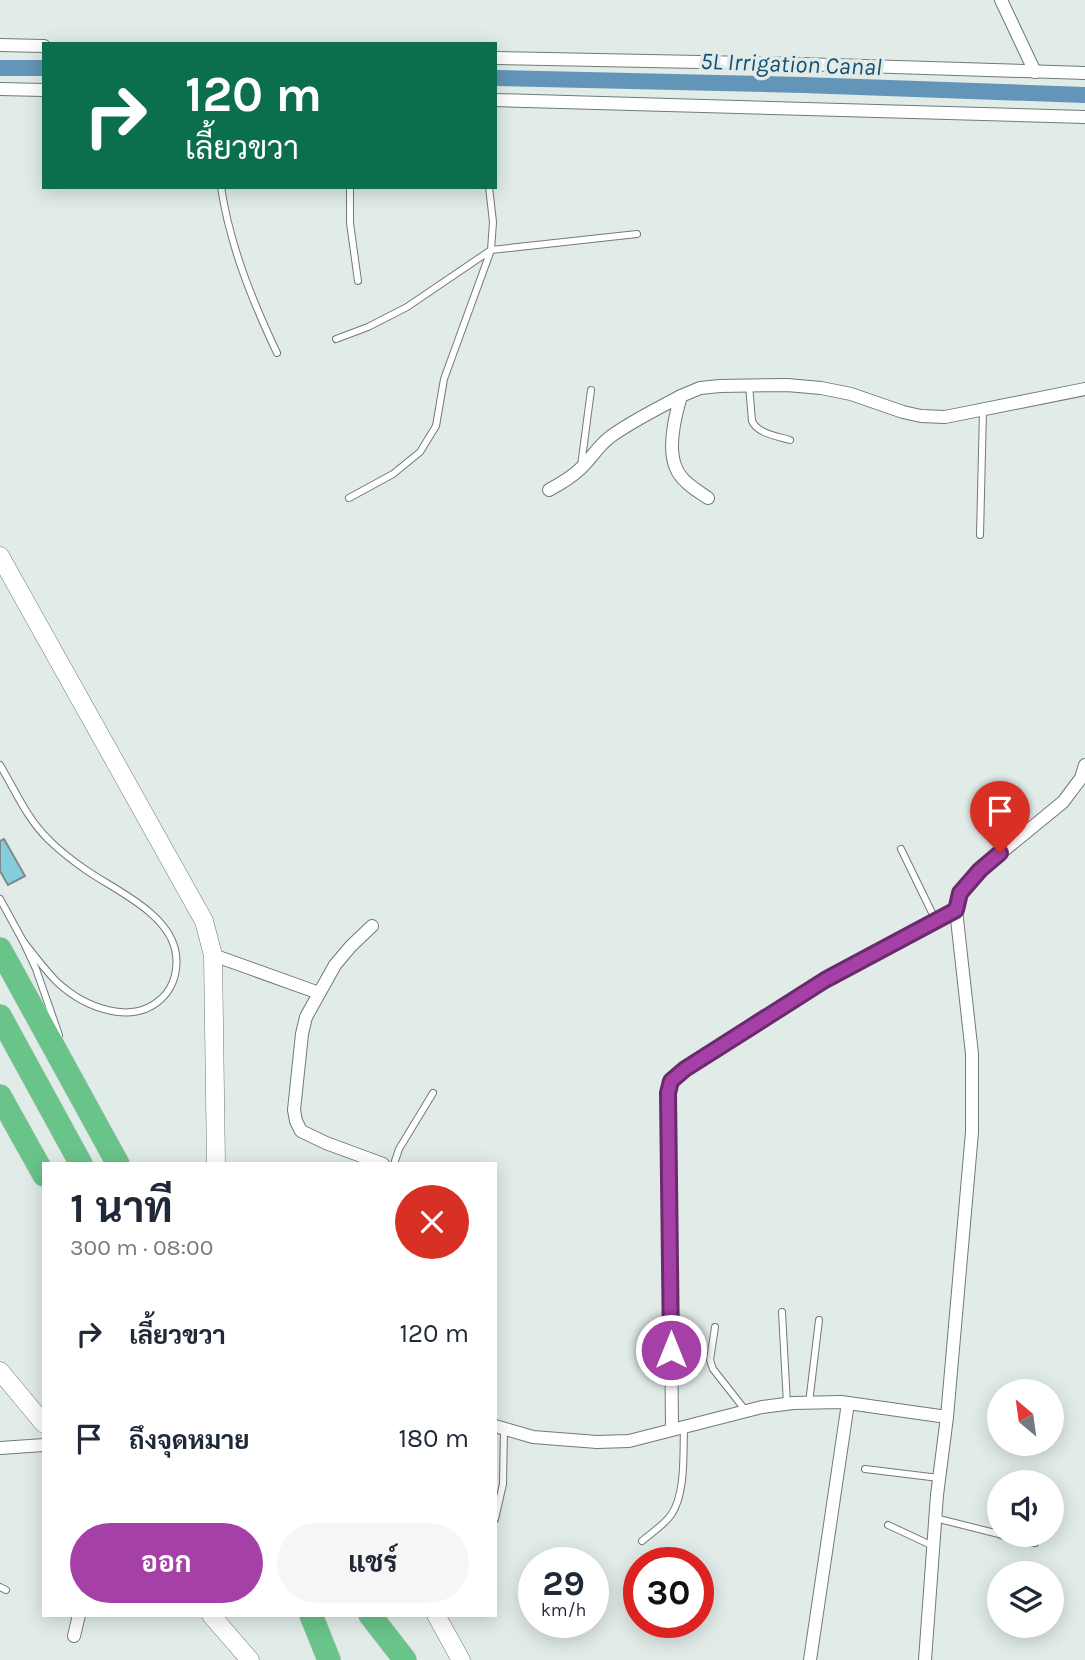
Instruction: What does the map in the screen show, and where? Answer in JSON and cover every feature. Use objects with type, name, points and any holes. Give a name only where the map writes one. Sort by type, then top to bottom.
[{"type":"highway","points":[[0,949],[117,1162]]},
{"type":"highway","points":[[0,1016],[80,1162]]},
{"type":"highway","points":[[0,1096],[42,1171]]},
{"type":"highway","points":[[369,1617],[386,1660]]},
{"type":"highway","points":[[370,1617],[405,1660]]},
{"type":"highway","points":[[314,1619],[329,1660]]},
{"type":"highway","points":[[314,1619],[344,1660]]},
{"type":"main road","points":[[0,556],[204,921],[213,955],[216,1162]]},
{"type":"main road","points":[[0,1371],[42,1422]]},
{"type":"main road","points":[[213,1617],[250,1660]]},
{"type":"main road","points":[[437,1617],[461,1660]]},
{"type":"street","points":[[1001,0],[1035,72]]},
{"type":"street","points":[[0,45],[42,46]]},
{"type":"street","points":[[497,58],[1085,73]]},
{"type":"street","points":[[0,89],[42,90]]},
{"type":"street","points":[[497,100],[1085,117]]},
{"type":"street","points":[[548,490],[570,477],[598,448],[626,427],[700,388],[787,385],[821,388],[851,394],[903,412],[945,417],[1085,389]]},
{"type":"street","points":[[681,396],[675,416],[673,457],[680,475],[708,498]]},
{"type":"street","points":[[925,1660],[935,1518],[947,1417],[972,1132],[972,1055],[956,910],[960,893],[980,870],[1063,802],[1081,778],[1085,765]]},
{"type":"street","points":[[678,1428],[668,1093],[671,1081],[685,1069],[825,980],[956,910]]},
{"type":"street","points":[[373,926],[335,965],[306,1017],[294,1110],[301,1131],[378,1162]]},
{"type":"street","points":[[213,955],[319,993]]},
{"type":"street","points":[[500,1428],[533,1437],[597,1442],[629,1441],[746,1411],[809,1402],[848,1403],[947,1417]]},
{"type":"street","points":[[810,1660],[848,1403]]},
{"type":"street","points":[[0,1448],[42,1445]]},
{"type":"street","points":[[75,1636],[79,1617]]},
{"type":"lane","points":[[221,189],[233,247],[277,353]]},
{"type":"lane","points":[[350,189],[350,223],[358,281]]},
{"type":"lane","points":[[349,498],[393,474],[420,452],[436,426],[444,379],[491,250],[494,222],[489,189]]},
{"type":"lane","points":[[337,339],[407,307],[491,250],[637,234]]},
{"type":"lane","points":[[749,385],[754,426],[790,440]]},
{"type":"lane","points":[[581,468],[591,390]]},
{"type":"lane","points":[[980,535],[983,410]]},
{"type":"lane","points":[[0,765],[27,812],[46,838],[69,858],[135,902],[164,926],[174,946],[176,972],[173,984],[157,1003],[136,1012],[112,1011],[67,990],[23,942]]},
{"type":"lane","points":[[901,849],[936,921]]},
{"type":"lane","points":[[0,899],[23,942],[51,1010],[76,1087]]},
{"type":"lane","points":[[395,1162],[399,1149],[433,1093]]},
{"type":"lane","points":[[782,1312],[787,1404]]},
{"type":"lane","points":[[809,1402],[819,1320]]},
{"type":"lane","points":[[715,1327],[710,1360],[713,1369],[746,1411]]},
{"type":"lane","points":[[497,1510],[503,1484],[500,1428]]},
{"type":"lane","points":[[642,1541],[670,1517],[676,1505],[682,1480],[678,1428]]},
{"type":"lane","points":[[865,1469],[939,1478]]},
{"type":"lane","points":[[935,1518],[987,1531]]},
{"type":"lane","points":[[888,1525],[933,1546]]},
{"type":"building","points":[[4,839],[25,876],[8,885],[0,871],[0,841]]},
{"type":"waterway","name":"5L Irrigation Canal","points":[[0,68],[42,68]]},
{"type":"waterway","name":"5L Irrigation Canal","points":[[497,78],[1085,95]]},
{"type":"route","points":[[671,1350],[668,1093],[671,1081],[685,1069],[825,980],[956,910],[960,893],[980,870],[1000,853]]}]
